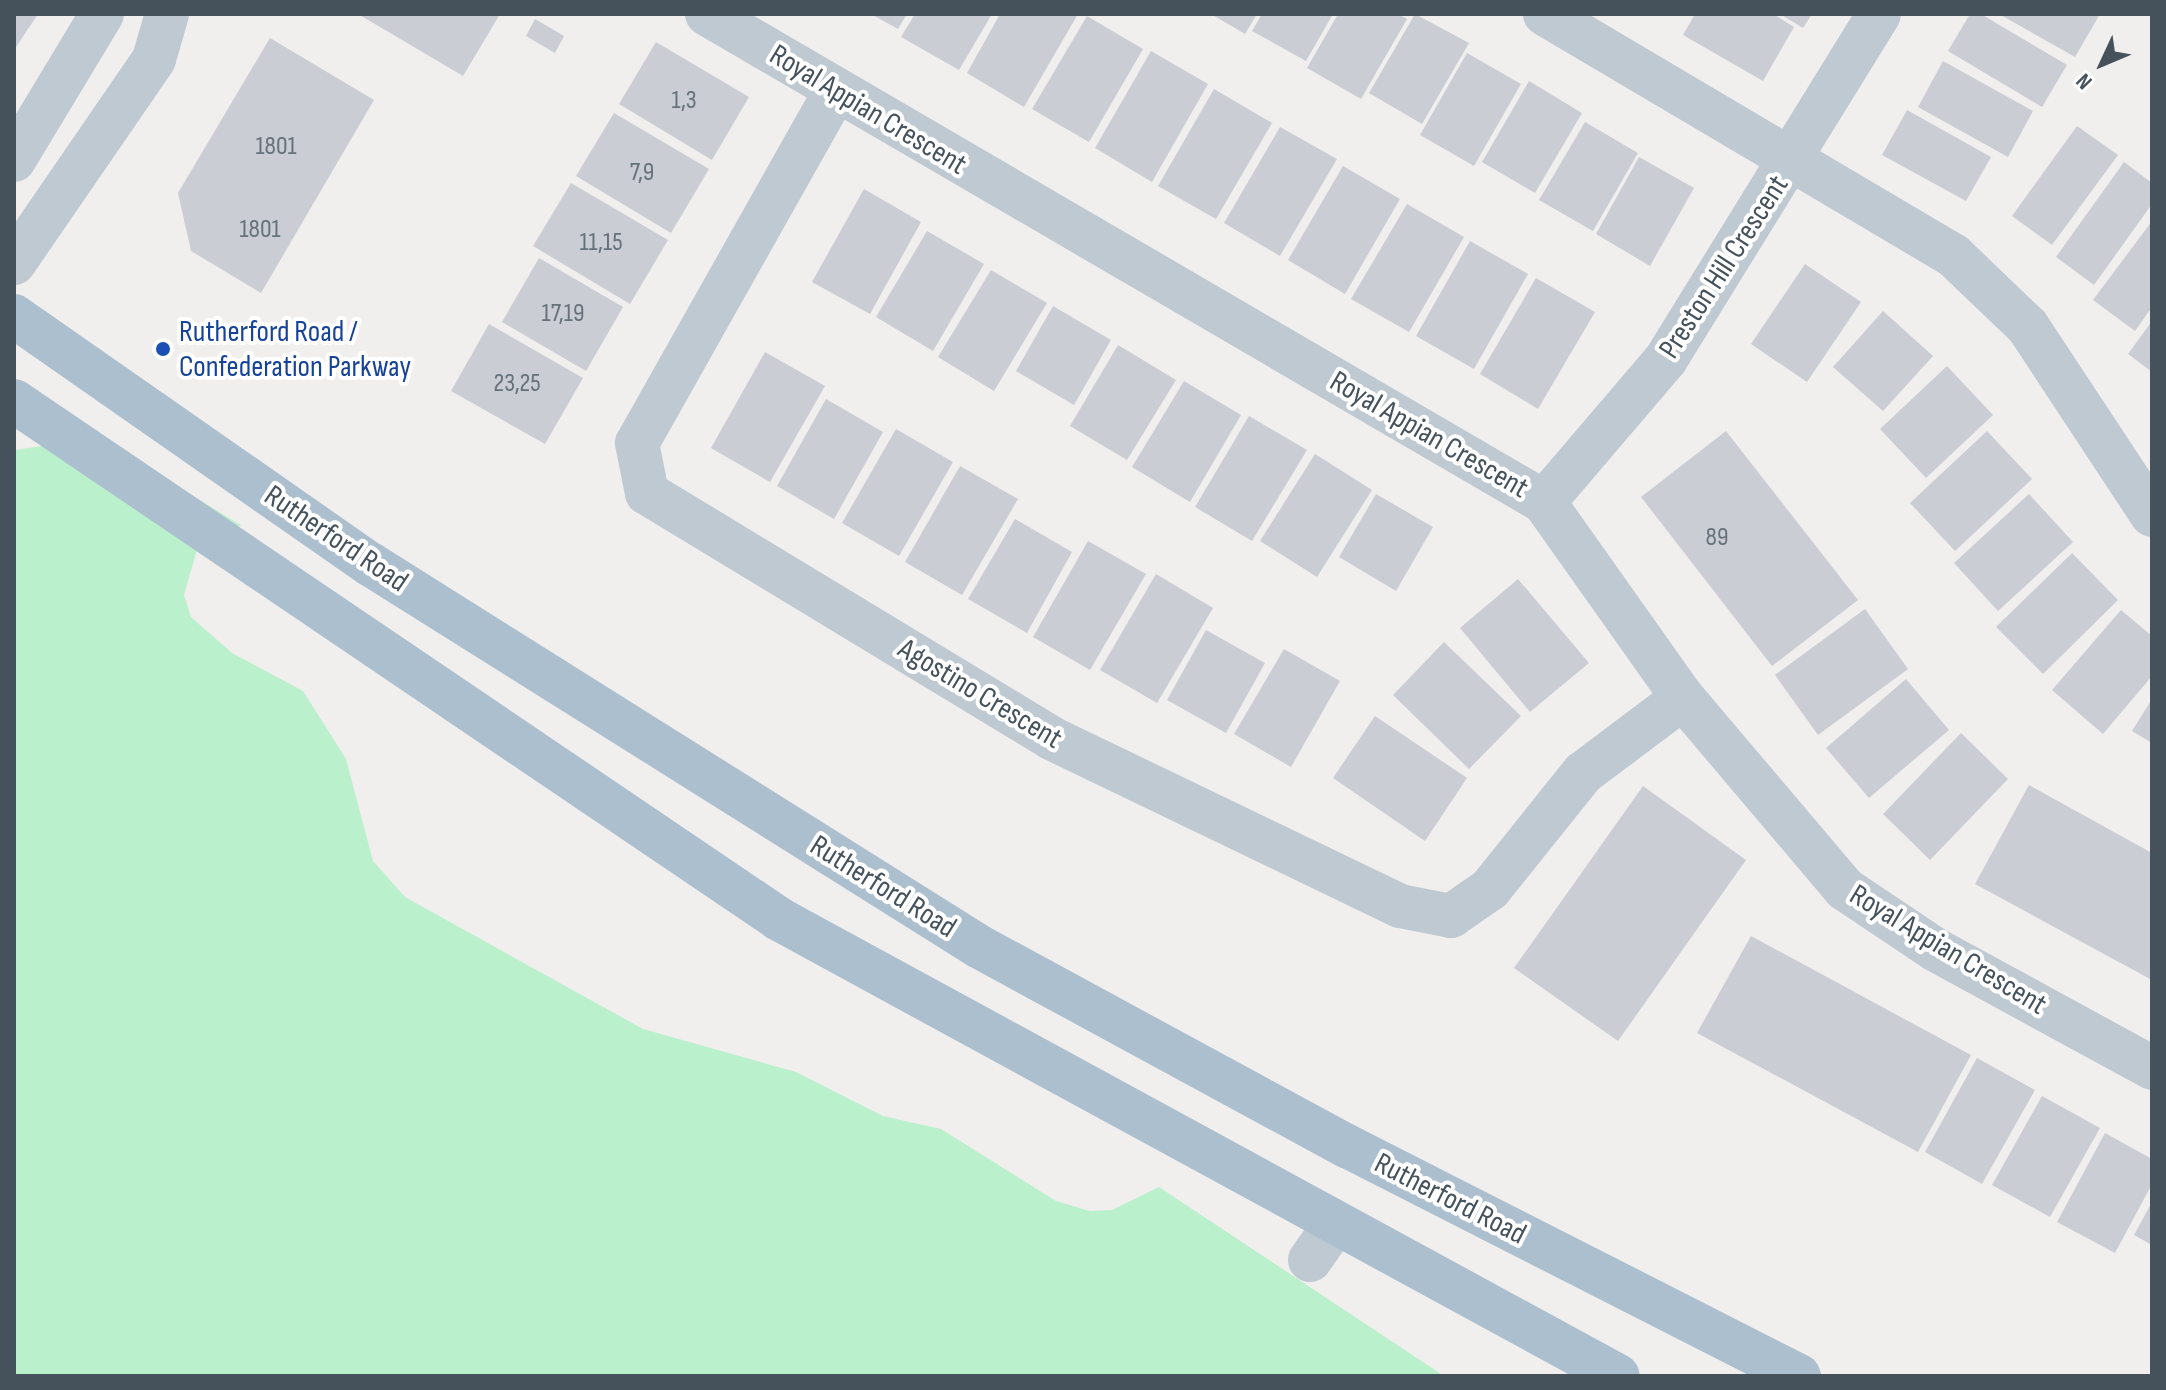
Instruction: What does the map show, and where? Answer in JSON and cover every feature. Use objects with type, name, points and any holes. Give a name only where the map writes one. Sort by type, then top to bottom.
[{"type":"main road","name":"Rutherford Road","points":[[14,316],[370,564],[978,946],[1347,1146],[1799,1376]]},
{"type":"main road","points":[[14,401],[779,919],[1618,1376]]},
{"type":"street","points":[[14,160],[102,14]]},
{"type":"street","points":[[14,263],[154,59],[167,14]]},
{"type":"street","name":"Royal Appian Crescent","points":[[707,14],[835,92],[1544,502],[1683,698],[1845,889],[1936,950],[2152,1068]]},
{"type":"street","points":[[1545,14],[1953,255],[2028,327],[2152,515]]},
{"type":"street","name":"Preston Hill Crescent","points":[[1544,502],[1666,359],[1793,159],[1879,14]]},
{"type":"street","name":"Agostino Crescent","points":[[835,92],[637,443],[647,493],[1051,738],[1400,906],[1451,916],[1490,889],[1583,773],[1683,698]]},
{"type":"street","points":[[1310,1260],[1336,1223]]},
{"type":"green space","points":[[100,438],[242,526],[220,529],[198,546],[184,595],[191,617],[232,653],[303,691],[346,759],[373,861],[405,897],[643,1029],[796,1072],[883,1116],[941,1129],[1056,1201],[1090,1211],[1112,1210],[1159,1187],[1444,1376],[14,1376],[14,450]]},
{"type":"building","points":[[14,14],[38,14],[14,50]]},
{"type":"building","points":[[358,14],[500,14],[463,76]]},
{"type":"building","points":[[871,14],[907,14],[898,29]]},
{"type":"building","points":[[915,14],[992,14],[959,70],[901,37]]},
{"type":"building","points":[[1000,14],[1078,14],[1024,107],[967,73]]},
{"type":"building","points":[[1211,14],[1257,14],[1245,34]]},
{"type":"building","points":[[1262,14],[1333,14],[1306,61],[1252,31]]},
{"type":"building","points":[[1338,14],[1398,14],[1407,19],[1361,99],[1307,68]]},
{"type":"building","points":[[1415,14],[1469,43],[1422,124],[1369,93]]},
{"type":"building","points":[[1695,14],[1773,14],[1794,27],[1763,81],[1683,35]]},
{"type":"building","points":[[1780,14],[1812,14],[1803,28]]},
{"type":"building","points":[[1970,14],[1981,14],[2067,65],[2042,107],[1948,51]]},
{"type":"building","points":[[1999,14],[2100,14],[2075,57]]},
{"type":"building","points":[[1087,16],[1143,49],[1089,142],[1032,109]]},
{"type":"building","points":[[535,19],[564,36],[555,53],[526,36]]},
{"type":"building","points":[[270,38],[374,100],[261,293],[191,251],[178,193]]},
{"type":"building","points":[[656,42],[749,97],[712,160],[619,104]]},
{"type":"building","points":[[1151,51],[1208,84],[1152,182],[1095,148]]},
{"type":"building","points":[[1467,53],[1521,84],[1474,166],[1420,135]]},
{"type":"building","points":[[1943,61],[2033,111],[2008,157],[1918,107]]},
{"type":"building","points":[[1529,81],[1582,113],[1535,193],[1482,162]]},
{"type":"building","points":[[1214,89],[1272,123],[1216,219],[1158,186]]},
{"type":"building","points":[[1907,110],[1991,157],[1966,201],[1882,155]]},
{"type":"building","points":[[614,113],[709,169],[671,233],[576,176]]},
{"type":"building","points":[[1585,122],[1638,153],[1593,231],[1539,200]]},
{"type":"building","points":[[2077,126],[2118,155],[2052,245],[2012,216]]},
{"type":"building","points":[[1280,127],[1337,159],[1280,256],[1224,223]]},
{"type":"building","points":[[1639,157],[1694,188],[1650,266],[1596,234]]},
{"type":"building","points":[[2124,162],[2152,183],[2152,204],[2094,285],[2056,257]]},
{"type":"building","points":[[1343,166],[1400,199],[1345,294],[1288,260]]},
{"type":"building","points":[[571,183],[668,240],[630,304],[533,246]]},
{"type":"building","points":[[864,189],[921,222],[870,314],[812,282]]},
{"type":"building","points":[[1407,204],[1464,237],[1409,332],[1351,299]]},
{"type":"building","points":[[2152,221],[2152,307],[2135,331],[2093,300]]},
{"type":"building","points":[[927,231],[984,264],[933,351],[876,317]]},
{"type":"building","points":[[1470,241],[1528,274],[1474,369],[1416,336]]},
{"type":"building","points":[[539,258],[623,307],[586,371],[502,322]]},
{"type":"building","points":[[1805,264],[1861,302],[1807,382],[1751,344]]},
{"type":"building","points":[[991,270],[1047,303],[994,391],[938,357]]},
{"type":"building","points":[[1536,278],[1595,312],[1538,409],[1480,374]]},
{"type":"building","points":[[1053,306],[1111,340],[1074,405],[1016,371]]},
{"type":"building","points":[[1883,311],[1933,356],[1883,411],[1833,367]]},
{"type":"building","points":[[2152,321],[2152,372],[2128,354]]},
{"type":"building","points":[[489,324],[583,378],[545,444],[451,391]]},
{"type":"building","points":[[1118,345],[1176,380],[1127,460],[1070,426]]},
{"type":"building","points":[[765,352],[825,386],[770,482],[711,448]]},
{"type":"building","points":[[1947,366],[1993,415],[1926,478],[1880,429]]},
{"type":"building","points":[[1184,381],[1241,415],[1190,502],[1132,467]]},
{"type":"building","points":[[826,399],[883,432],[834,519],[777,486]]},
{"type":"building","points":[[1249,416],[1307,450],[1252,541],[1195,507]]},
{"type":"building","points":[[896,429],[953,462],[899,556],[842,523]]},
{"type":"building","points":[[1726,431],[1858,600],[1772,666],[1641,497]]},
{"type":"building","points":[[1987,431],[2032,479],[1955,551],[1910,503]]},
{"type":"building","points":[[1315,454],[1372,490],[1317,577],[1260,541]]},
{"type":"building","points":[[960,466],[1018,499],[962,595],[905,562]]},
{"type":"building","points":[[1376,494],[1433,527],[1396,591],[1339,557]]},
{"type":"building","points":[[2029,494],[2073,542],[1998,611],[1954,563]]},
{"type":"building","points":[[1015,519],[1072,552],[1027,633],[968,599]]},
{"type":"building","points":[[1088,541],[1146,574],[1090,670],[1033,637]]},
{"type":"building","points":[[2072,553],[2118,600],[2043,674],[1996,627]]},
{"type":"building","points":[[1156,574],[1213,608],[1157,703],[1100,670]]},
{"type":"building","points":[[1518,579],[1589,663],[1530,712],[1460,628]]},
{"type":"building","points":[[1865,609],[1908,669],[1818,735],[1775,675]]},
{"type":"building","points":[[2121,610],[2152,636],[2152,676],[2103,734],[2052,690]]},
{"type":"building","points":[[1206,630],[1265,663],[1226,733],[1167,700]]},
{"type":"building","points":[[1444,642],[1521,716],[1469,769],[1393,695]]},
{"type":"building","points":[[1284,649],[1340,681],[1291,767],[1234,734]]},
{"type":"building","points":[[1906,679],[1949,730],[1869,798],[1826,748]]},
{"type":"building","points":[[2152,699],[2152,743],[2132,731]]},
{"type":"building","points":[[1375,716],[1467,778],[1425,841],[1333,778]]},
{"type":"building","points":[[1961,733],[2008,779],[1930,860],[1883,814]]},
{"type":"building","points":[[2029,785],[2152,853],[2152,980],[1975,884]]},
{"type":"building","points":[[1643,786],[1746,860],[1618,1041],[1514,968]]},
{"type":"building","points":[[1751,936],[1971,1055],[1918,1152],[1697,1033]]},
{"type":"building","points":[[1977,1058],[2035,1090],[1982,1184],[1925,1152]]},
{"type":"building","points":[[2042,1096],[2100,1128],[2050,1217],[1992,1185]]},
{"type":"building","points":[[2105,1133],[2152,1159],[2152,1184],[2115,1253],[2057,1222]]},
{"type":"building","points":[[2152,1202],[2152,1245],[2134,1235]]},
{"type":"place","name":"Rutherford Road / Confederation Parkway","points":[[163,349]]}]
